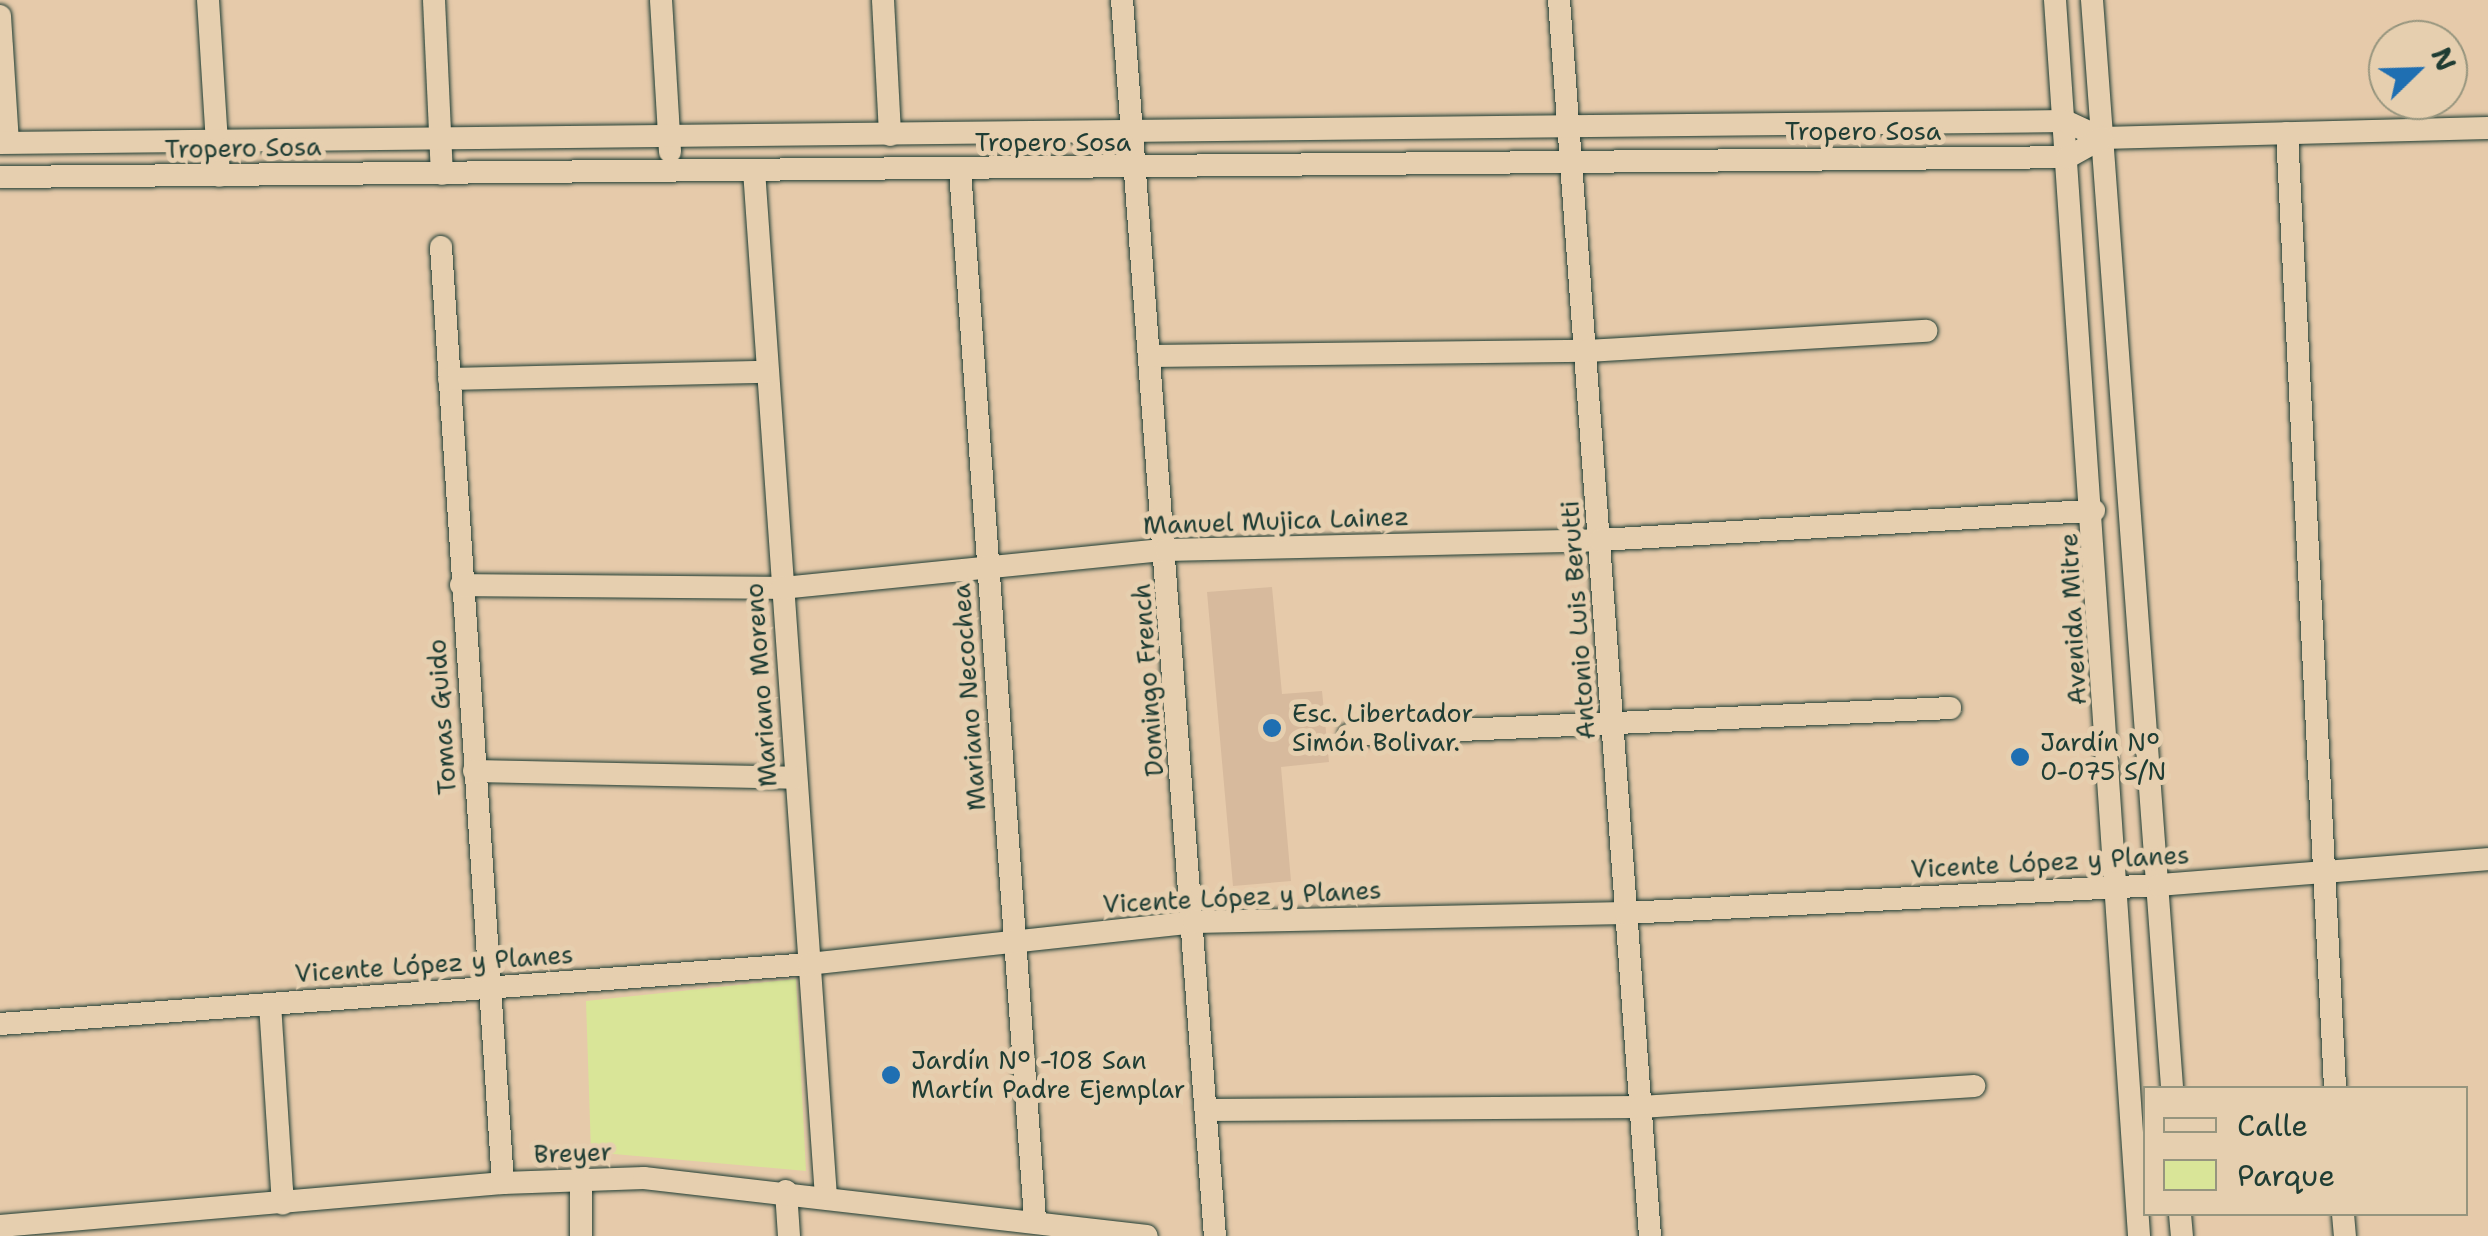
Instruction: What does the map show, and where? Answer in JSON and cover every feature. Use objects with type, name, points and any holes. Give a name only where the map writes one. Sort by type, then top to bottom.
[{"type":"street","points":[[208,0],[219,176]]},
{"type":"street","points":[[434,0],[442,174]]},
{"type":"street","points":[[661,0],[671,170]]},
{"type":"street","points":[[883,0],[890,135]]},
{"type":"street","name":"Domingo French","points":[[1122,0],[1215,1236]]},
{"type":"street","name":"Antonio Luis Berutti","points":[[1558,0],[1650,1236]]},
{"type":"street","name":"Avenida Mitre","points":[[2056,0],[2094,510],[2139,1236]]},
{"type":"street","points":[[2092,0],[2172,1086]]},
{"type":"street","points":[[0,16],[4,142]]},
{"type":"street","name":"Tropero Sosa","points":[[4,142],[2064,120],[2102,138],[2488,128]]},
{"type":"street","points":[[2287,133],[2320,872],[2335,1086]]},
{"type":"street","name":"Tropero Sosa","points":[[0,178],[671,170],[1136,170],[1572,160],[2068,157],[2102,138]]},
{"type":"street","name":"Mariano Moreno","points":[[754,170],[826,1196]]},
{"type":"street","name":"Mariano Necochea","points":[[960,170],[1035,1220]]},
{"type":"street","name":"Tomas Guido","points":[[441,248],[503,1183]]},
{"type":"street","points":[[1151,356],[1587,351],[1926,331]]},
{"type":"street","points":[[449,379],[766,372]]},
{"type":"street","name":"Manuel Mujica Lainez","points":[[461,586],[782,588],[1166,550],[1600,540],[2094,510]]},
{"type":"street","points":[[1348,734],[1612,726],[1950,708]]},
{"type":"street","points":[[474,772],[796,778]]},
{"type":"street","name":"Vicente López y Planes","points":[[0,1024],[809,964],[1194,922],[1626,913],[2159,885],[2488,859]]},
{"type":"street","points":[[270,1004],[283,1204]]},
{"type":"street","points":[[1207,1110],[1641,1107],[1974,1086]]},
{"type":"street","points":[[580,1179],[581,1236]]},
{"type":"street","name":"Breyer","points":[[0,1226],[91,1228],[283,1204],[580,1179],[786,1191],[999,1226],[1035,1220],[1147,1236]]},
{"type":"street","points":[[786,1191],[789,1236]]},
{"type":"shaded area","name":"Esc. Libertador Simón Bolivar.","points":[[1272,587],[1282,694],[1322,691],[1329,762],[1281,767],[1291,881],[1233,886],[1207,592]]},
{"type":"green space","points":[[796,979],[806,1171],[591,1152],[586,1001]]},
{"type":"place","name":"Esc. Libertador Simón Bolivar.","points":[[1272,728]]},
{"type":"place","name":"Jardín N° 0-075 S/N","points":[[2020,757]]},
{"type":"place","name":"Jardín N° -108 San Martín Padre Ejemplar","points":[[891,1075]]}]
